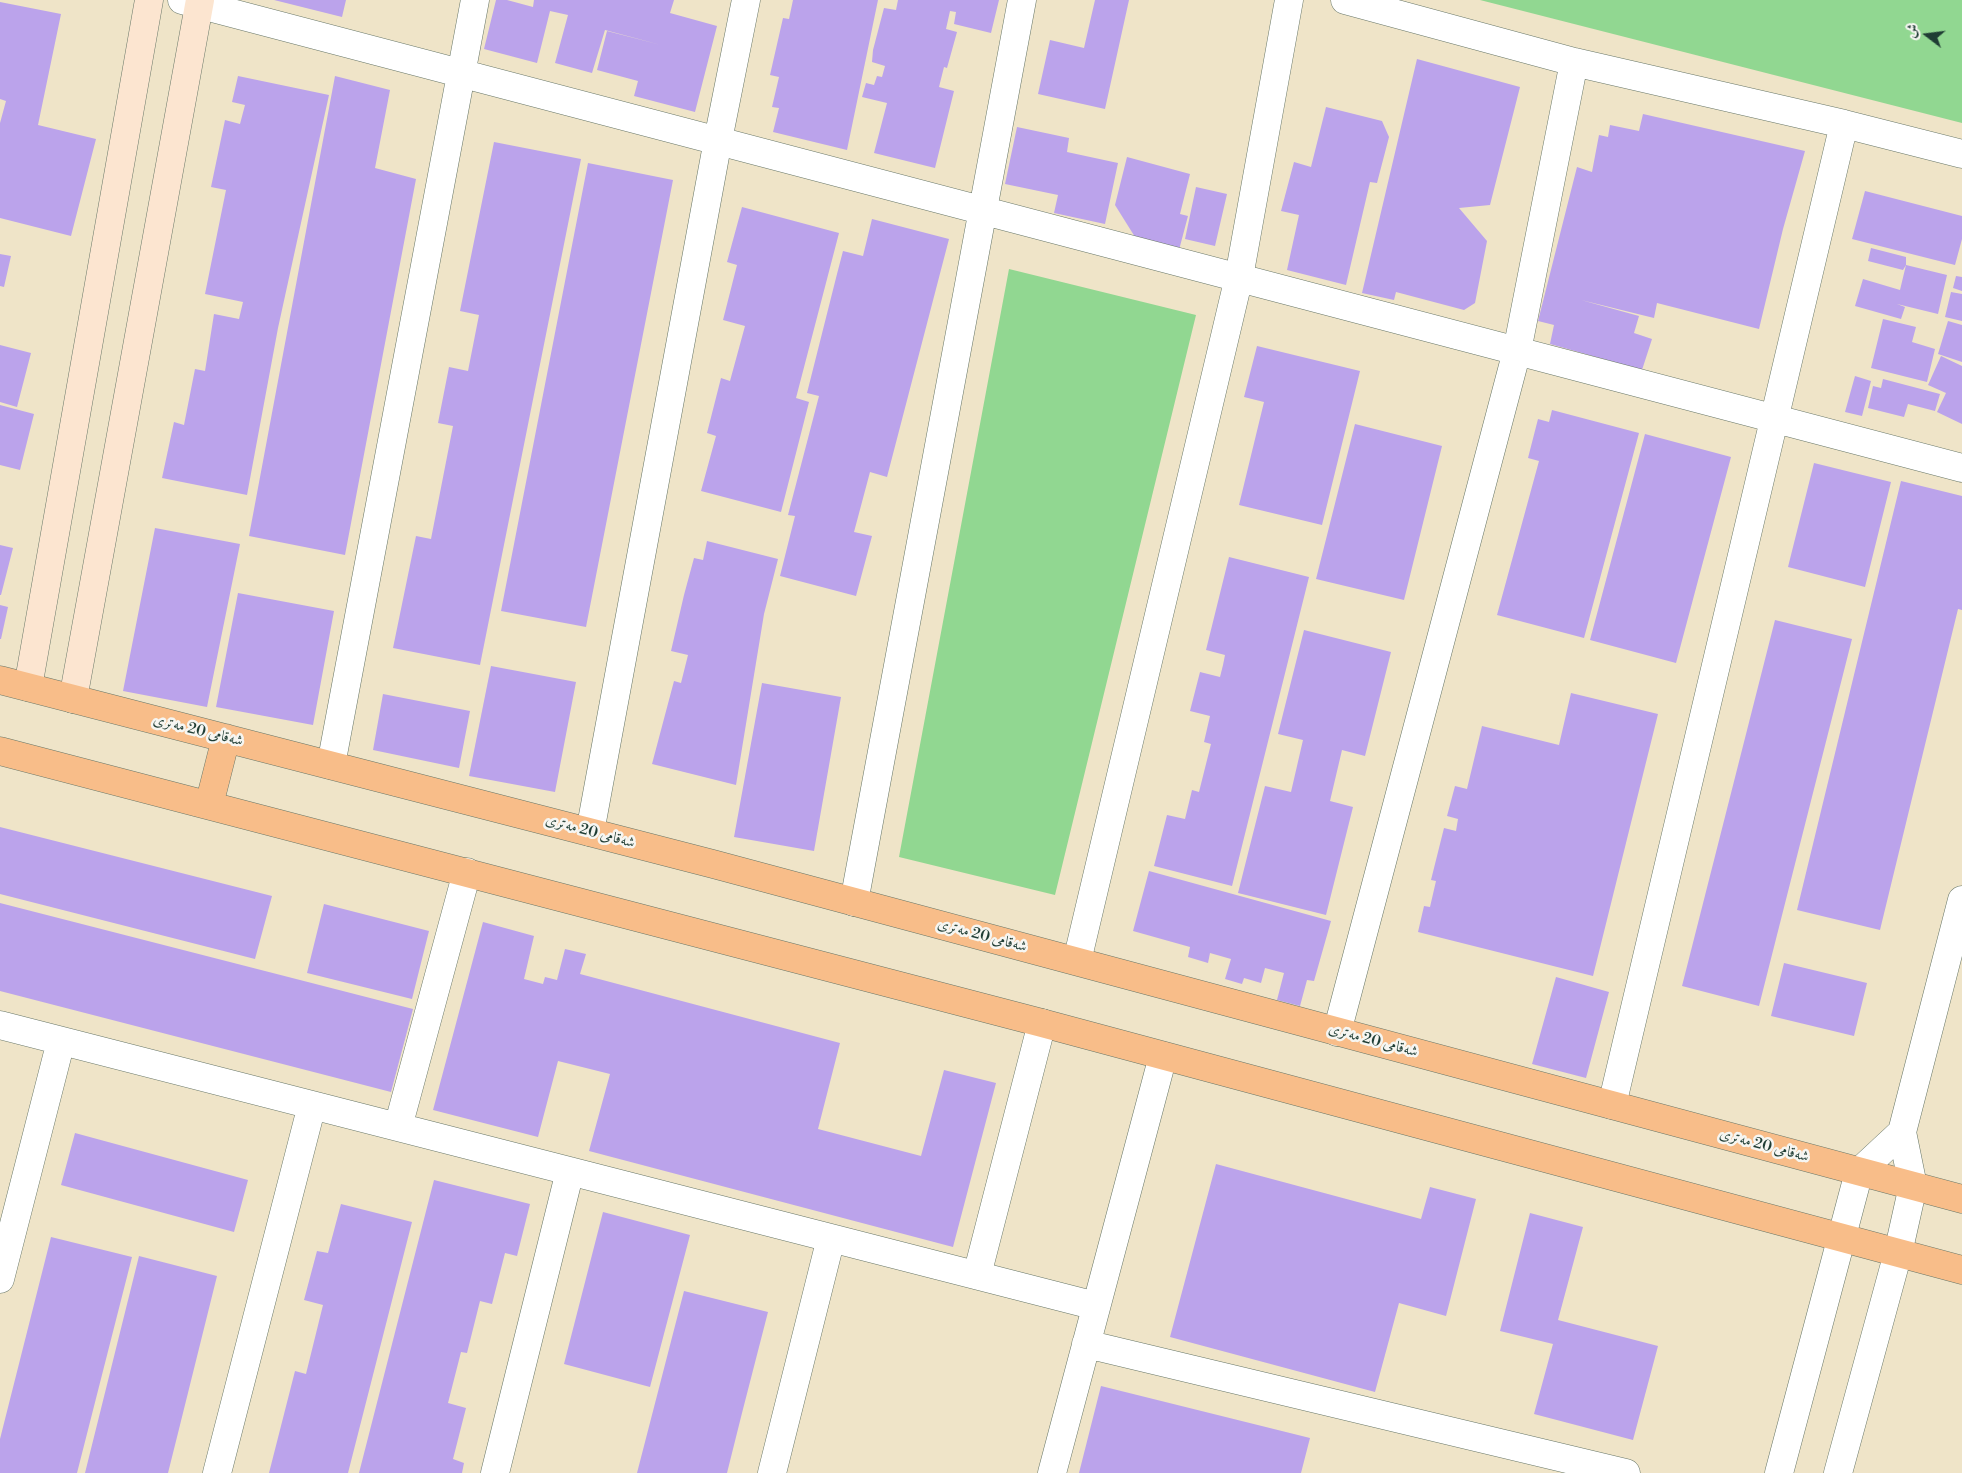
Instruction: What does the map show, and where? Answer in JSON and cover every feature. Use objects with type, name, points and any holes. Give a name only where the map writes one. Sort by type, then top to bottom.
[{"type":"main road","points":[[28,687],[149,0]]},
{"type":"main road","points":[[73,699],[193,1]]},
{"type":"main road","name":"شەقامی 20 مەتری","points":[[0,680],[590,832],[1962,1199]]},
{"type":"main road","points":[[209,805],[226,738]]},
{"type":"main road","points":[[0,751],[1163,1056],[1962,1270]]},
{"type":"street","points":[[331,765],[475,0]]},
{"type":"street","points":[[590,832],[718,140],[746,0]]},
{"type":"street","points":[[854,902],[1022,0]]},
{"type":"street","points":[[1077,961],[1239,277],[1289,0]]},
{"type":"street","points":[[1346,0],[1574,62],[1844,124],[1962,154]]},
{"type":"street","points":[[193,1],[1962,468]]},
{"type":"street","points":[[1337,1032],[1517,351],[1574,62]]},
{"type":"street","points":[[1612,1105],[1844,124]]},
{"type":"street","points":[[398,1127],[467,872]]},
{"type":"street","points":[[1838,1473],[1898,1253],[1913,1186],[1902,1132],[1962,900]]},
{"type":"street","points":[[978,1275],[1042,1024]]},
{"type":"street","points":[[0,1025],[1096,1306]]},
{"type":"street","points":[[0,1279],[61,1041]]},
{"type":"street","points":[[1052,1473],[1163,1056]]},
{"type":"street","points":[[217,1473],[312,1105]]},
{"type":"street","points":[[1779,1473],[1859,1172],[1902,1132]]},
{"type":"street","points":[[495,1473],[570,1171]]},
{"type":"street","points":[[772,1473],[831,1238]]},
{"type":"street","points":[[1086,1344],[1626,1473]]},
{"type":"green space","points":[[1480,0],[1962,0],[1962,123]]},
{"type":"green space","points":[[1009,269],[1196,315],[1055,895],[899,857]]},
{"type":"building","points":[[274,0],[346,0],[342,17]]},
{"type":"building","points":[[496,0],[507,0],[533,7],[534,0],[674,0],[670,13],[717,26],[695,112],[634,96],[638,81],[597,70],[607,31],[661,45],[605,30],[592,73],[555,63],[568,15],[550,11],[537,63],[484,49]]},
{"type":"building","points":[[793,0],[878,0],[847,150],[773,132],[779,108],[772,107],[779,77],[770,75],[783,18],[789,19]]},
{"type":"building","points":[[898,0],[999,0],[991,33],[954,24],[956,12],[950,11],[946,29],[957,32],[947,68],[944,67],[939,87],[954,91],[935,168],[874,153],[887,103],[862,97],[866,83],[874,85],[877,76],[882,77],[885,66],[872,62],[873,50],[884,8],[896,10]]},
{"type":"building","points":[[1095,0],[1129,0],[1105,109],[1038,94],[1050,40],[1084,48]]},
{"type":"building","points":[[0,2],[61,14],[38,125],[96,139],[71,236],[0,218],[0,123],[6,101],[0,99]]},
{"type":"building","points":[[1417,59],[1520,87],[1490,205],[1459,208],[1487,241],[1475,303],[1464,310],[1396,292],[1394,300],[1362,293]]},
{"type":"building","points":[[238,76],[329,95],[278,328],[247,495],[162,478],[174,422],[184,425],[195,369],[205,371],[214,314],[239,319],[243,302],[205,294],[226,190],[211,187],[225,120],[240,124],[245,105],[232,102]]},
{"type":"building","points":[[335,76],[390,90],[375,168],[416,179],[345,555],[249,536]]},
{"type":"building","points":[[1326,107],[1382,121],[1389,137],[1377,183],[1370,182],[1346,285],[1287,270],[1299,215],[1281,211],[1294,162],[1311,167]]},
{"type":"building","points":[[1643,114],[1805,151],[1783,229],[1759,329],[1657,303],[1654,318],[1581,300],[1639,316],[1634,333],[1652,339],[1642,370],[1550,344],[1554,325],[1538,321],[1577,167],[1592,172],[1599,135],[1608,137],[1610,125],[1639,131]]},
{"type":"building","points":[[1017,127],[1069,138],[1067,152],[1118,163],[1105,224],[1054,213],[1058,195],[1005,184]]},
{"type":"building","points":[[494,142],[581,159],[480,665],[393,648],[416,536],[431,539],[453,426],[438,423],[449,367],[468,371],[479,315],[460,311]]},
{"type":"building","points":[[1127,157],[1190,174],[1180,214],[1188,216],[1179,250],[1135,237],[1115,205]]},
{"type":"building","points":[[588,163],[673,180],[586,627],[501,611]]},
{"type":"building","points":[[1196,187],[1227,194],[1215,246],[1185,239]]},
{"type":"building","points":[[1865,191],[1962,216],[1962,239],[1955,265],[1852,239]]},
{"type":"building","points":[[742,207],[839,233],[796,398],[809,402],[781,512],[701,491],[716,436],[707,433],[721,378],[730,381],[745,326],[723,320],[737,265],[727,262]]},
{"type":"building","points":[[872,219],[949,239],[887,477],[870,472],[854,532],[872,536],[856,596],[780,576],[795,516],[788,515],[819,396],[807,393],[837,274],[843,251],[863,256]]},
{"type":"building","points":[[1871,248],[1906,257],[1906,265],[1903,270],[1868,261]]},
{"type":"building","points":[[0,254],[11,256],[4,287],[0,286]]},
{"type":"building","points":[[1906,265],[1947,275],[1938,314],[1897,304],[1905,307],[1901,319],[1855,306],[1863,279],[1900,290]]},
{"type":"building","points":[[1956,276],[1962,277],[1962,291],[1953,288]]},
{"type":"building","points":[[1951,292],[1962,294],[1962,321],[1945,317]]},
{"type":"building","points":[[1883,319],[1916,327],[1912,342],[1935,349],[1927,382],[1871,368]]},
{"type":"building","points":[[1948,321],[1962,325],[1962,362],[1938,354]]},
{"type":"building","points":[[0,345],[31,353],[17,407],[0,402]]},
{"type":"building","points":[[1257,346],[1360,371],[1322,525],[1239,505],[1264,402],[1244,397]]},
{"type":"building","points":[[1941,356],[1962,366],[1962,424],[1937,412],[1946,393],[1928,385]]},
{"type":"building","points":[[1855,376],[1871,381],[1862,416],[1845,412]]},
{"type":"building","points":[[1883,379],[1940,394],[1935,411],[1908,404],[1904,417],[1868,408],[1873,386],[1881,388]]},
{"type":"building","points":[[0,405],[34,414],[20,470],[0,465]]},
{"type":"building","points":[[1552,410],[1639,433],[1584,638],[1497,615],[1539,461],[1528,458],[1538,419],[1549,422]]},
{"type":"building","points":[[1355,424],[1442,446],[1404,600],[1316,579]]},
{"type":"building","points":[[1645,434],[1731,457],[1676,663],[1590,640]]},
{"type":"building","points":[[1814,463],[1891,482],[1865,587],[1788,567]]},
{"type":"building","points":[[1901,481],[1962,496],[1962,610],[1958,609],[1880,930],[1797,910]]},
{"type":"building","points":[[155,528],[240,544],[207,707],[123,691]]},
{"type":"building","points":[[707,541],[778,559],[764,614],[736,785],[652,764],[674,681],[681,683],[688,655],[671,651],[684,595],[694,558],[703,560]]},
{"type":"building","points":[[0,545],[13,548],[1,595],[0,595]]},
{"type":"building","points":[[1229,557],[1309,577],[1232,886],[1154,866],[1167,815],[1185,819],[1192,790],[1199,792],[1211,744],[1204,742],[1210,716],[1190,711],[1200,672],[1220,677],[1225,655],[1206,650]]},
{"type":"building","points":[[238,593],[334,611],[313,725],[216,707]]},
{"type":"building","points":[[0,605],[8,607],[1,639],[0,639]]},
{"type":"building","points":[[1775,620],[1852,639],[1759,1006],[1682,986]]},
{"type":"building","points":[[1304,630],[1391,652],[1365,756],[1342,750],[1330,801],[1353,807],[1326,915],[1238,893],[1265,786],[1291,792],[1303,740],[1278,734]]},
{"type":"building","points":[[491,666],[576,682],[555,792],[469,776]]},
{"type":"building","points":[[762,683],[841,697],[814,851],[734,837]]},
{"type":"building","points":[[1571,693],[1658,714],[1593,976],[1418,932],[1424,906],[1430,907],[1436,881],[1431,880],[1444,828],[1456,831],[1458,819],[1447,816],[1455,786],[1467,789],[1482,726],[1559,745]]},
{"type":"building","points":[[383,694],[470,711],[459,768],[373,750]]},
{"type":"building","points":[[0,827],[272,896],[255,959],[0,894]]},
{"type":"building","points":[[1149,871],[1331,921],[1314,981],[1307,980],[1300,1006],[1277,1000],[1284,973],[1265,968],[1261,983],[1244,978],[1242,984],[1225,979],[1231,959],[1210,953],[1208,963],[1188,957],[1190,947],[1133,931]]},
{"type":"building","points":[[0,903],[413,1009],[391,1092],[0,991]]},
{"type":"building","points":[[324,904],[429,931],[412,999],[307,973]]},
{"type":"building","points":[[483,922],[534,936],[524,979],[543,984],[545,977],[557,980],[565,949],[586,954],[580,974],[840,1043],[818,1129],[921,1156],[944,1070],[996,1083],[953,1247],[589,1151],[610,1074],[558,1061],[538,1137],[433,1110]]},
{"type":"building","points":[[1784,963],[1867,983],[1854,1036],[1771,1016]]},
{"type":"building","points":[[1556,977],[1609,992],[1586,1078],[1532,1064]]},
{"type":"building","points":[[75,1133],[248,1180],[234,1232],[61,1185]]},
{"type":"building","points":[[1216,1164],[1421,1219],[1430,1187],[1476,1199],[1446,1316],[1399,1303],[1375,1392],[1170,1337]]},
{"type":"building","points":[[434,1180],[530,1204],[517,1256],[505,1253],[492,1304],[480,1301],[467,1353],[461,1352],[448,1403],[466,1408],[453,1459],[464,1463],[462,1473],[359,1473]]},
{"type":"building","points":[[341,1204],[412,1222],[348,1473],[269,1473],[295,1371],[306,1374],[323,1305],[304,1300],[317,1251],[328,1253]]},
{"type":"building","points":[[603,1212],[690,1235],[650,1387],[564,1364]]},
{"type":"building","points":[[1530,1213],[1583,1227],[1558,1320],[1658,1346],[1633,1440],[1534,1414],[1553,1344],[1500,1331]]},
{"type":"building","points":[[51,1237],[132,1257],[77,1473],[0,1473],[0,1439]]},
{"type":"building","points":[[139,1256],[217,1276],[179,1429],[168,1473],[85,1473]]},
{"type":"building","points":[[684,1291],[768,1312],[727,1473],[637,1473]]},
{"type":"building","points":[[1101,1386],[1310,1438],[1301,1473],[1079,1473]]}]
